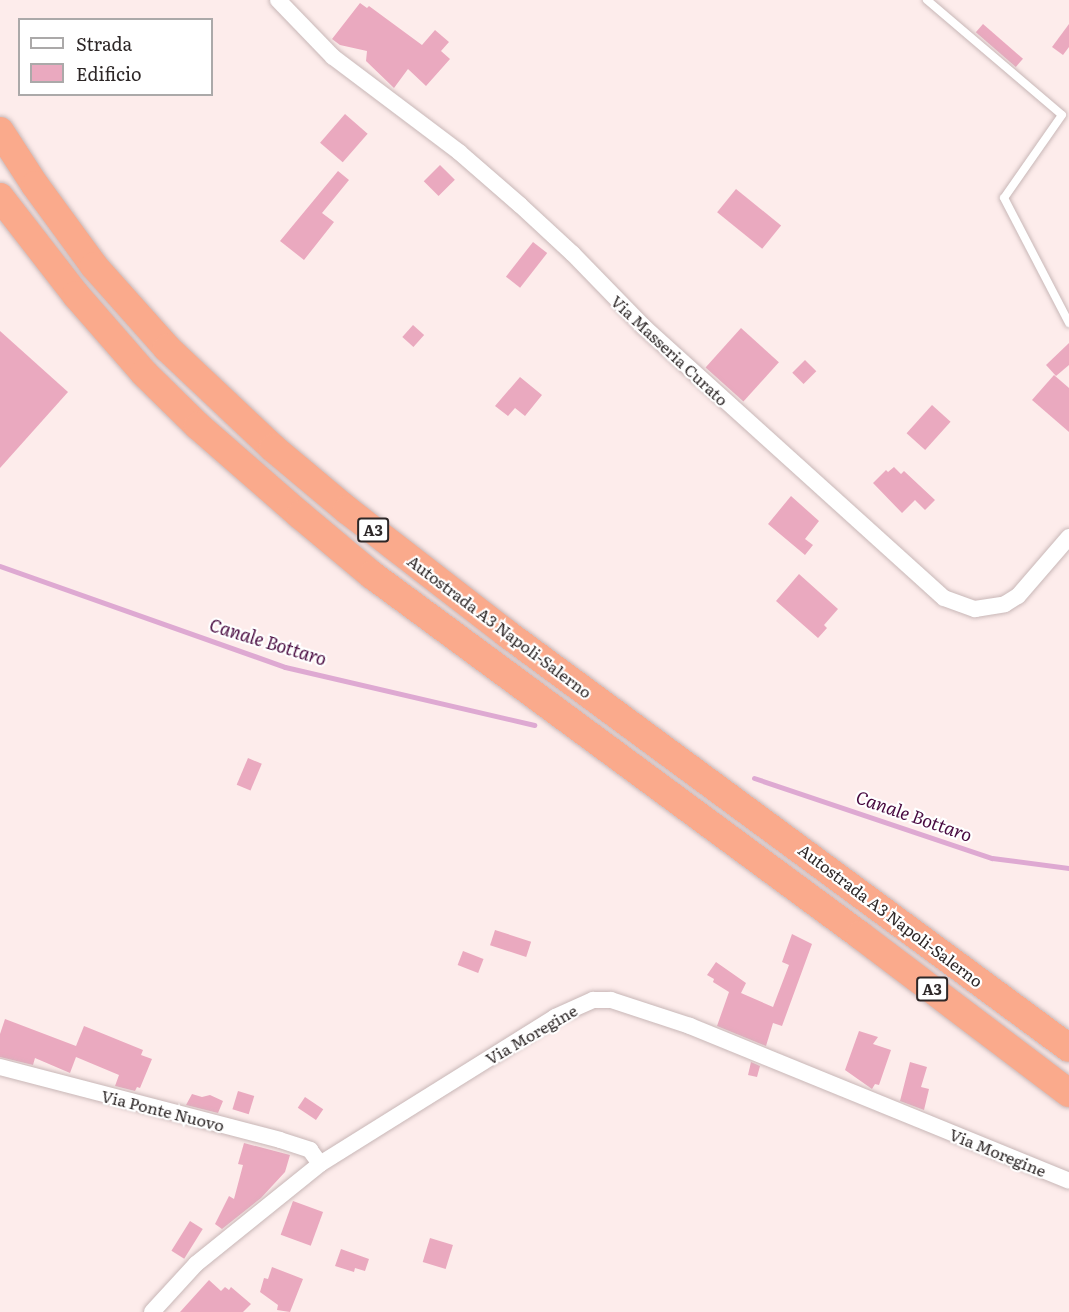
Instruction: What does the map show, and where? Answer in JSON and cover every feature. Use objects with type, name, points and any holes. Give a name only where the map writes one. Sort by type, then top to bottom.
[{"type":"highway","name":"Autostrada A3 Napoli-Salerno","points":[[0,131],[35,186],[94,266],[167,348],[273,448],[347,510],[506,633],[1069,1048]]},
{"type":"highway","name":"Autostrada A3 Napoli-Salerno","points":[[0,197],[76,295],[144,373],[253,476],[372,575],[1069,1093]]},
{"type":"highway","points":[[0,227],[25,259],[76,314],[144,373]]},
{"type":"street","name":"Via Masseria Curato","points":[[278,0],[333,57],[459,152],[520,205],[573,254],[644,327],[944,598],[975,609],[1005,604],[1018,596],[1069,537]]},
{"type":"street","name":"Via Moregine","points":[[152,1312],[196,1264],[320,1164],[555,1017],[593,1000],[611,1000],[690,1026],[1069,1181]]},
{"type":"street","name":"Via Ponte Nuovo","points":[[0,1067],[280,1140],[310,1150],[320,1164]]},
{"type":"lane","points":[[927,0],[1062,115],[1004,198],[1069,323]]},
{"type":"building","points":[[360,3],[367,8],[369,6],[422,45],[435,30],[449,42],[441,51],[450,59],[426,86],[408,69],[394,88],[366,61],[367,51],[340,45],[332,39]]},
{"type":"building","points":[[983,24],[1023,59],[1016,67],[976,32]]},
{"type":"building","points":[[1069,24],[1069,47],[1063,55],[1052,47]]},
{"type":"building","points":[[345,114],[368,134],[343,162],[320,143]]},
{"type":"building","points":[[440,165],[455,180],[439,196],[424,181]]},
{"type":"building","points":[[338,171],[349,180],[322,213],[334,222],[304,260],[280,241]]},
{"type":"building","points":[[736,189],[781,226],[762,249],[717,212]]},
{"type":"building","points":[[533,242],[547,253],[520,288],[506,277]]},
{"type":"building","points":[[413,325],[424,335],[413,347],[402,337]]},
{"type":"building","points":[[741,328],[779,362],[743,402],[706,367]]},
{"type":"building","points":[[0,331],[68,392],[0,468]]},
{"type":"building","points":[[1069,343],[1069,365],[1056,376],[1046,365]]},
{"type":"building","points":[[805,360],[816,371],[804,384],[792,373]]},
{"type":"building","points":[[1054,375],[1069,388],[1069,432],[1032,400]]},
{"type":"building","points":[[520,377],[542,395],[525,416],[515,408],[508,416],[495,406]]},
{"type":"building","points":[[932,405],[951,422],[925,450],[907,433]]},
{"type":"building","points":[[894,467],[901,474],[904,471],[935,500],[925,510],[915,500],[902,513],[873,483],[886,470],[888,472]]},
{"type":"building","points":[[791,496],[819,521],[805,539],[813,545],[805,555],[768,524]]},
{"type":"building","points":[[799,574],[838,609],[824,625],[827,628],[818,638],[776,601]]},
{"type":"building","points":[[248,758],[262,764],[250,791],[237,785]]},
{"type":"building","points":[[495,930],[531,942],[526,957],[490,945]]},
{"type":"building","points":[[792,934],[812,944],[782,1026],[773,1023],[766,1046],[717,1026],[729,992],[713,982],[714,979],[707,975],[716,962],[746,983],[741,993],[773,1007],[789,965],[782,962]]},
{"type":"building","points":[[463,951],[484,959],[478,973],[458,965]]},
{"type":"building","points":[[5,1019],[76,1046],[84,1026],[143,1050],[141,1055],[152,1059],[140,1088],[137,1087],[135,1091],[115,1086],[119,1075],[76,1057],[70,1073],[35,1058],[33,1065],[0,1057],[0,1034]]},
{"type":"building","points":[[859,1031],[878,1037],[873,1044],[891,1050],[879,1085],[875,1084],[872,1089],[845,1070]]},
{"type":"building","points":[[751,1062],[760,1066],[757,1077],[748,1075]]},
{"type":"building","points":[[910,1062],[927,1067],[921,1087],[929,1089],[924,1110],[900,1101]]},
{"type":"building","points":[[238,1091],[254,1096],[249,1114],[232,1109]]},
{"type":"building","points":[[192,1094],[202,1097],[210,1095],[223,1101],[218,1113],[186,1105]]},
{"type":"building","points":[[305,1097],[323,1109],[316,1120],[298,1108]]},
{"type":"building","points":[[244,1143],[290,1155],[285,1172],[261,1198],[222,1229],[215,1224],[229,1196],[234,1199],[243,1165],[238,1164]]},
{"type":"building","points":[[293,1201],[323,1212],[311,1246],[281,1235]]},
{"type":"building","points":[[190,1221],[203,1229],[184,1259],[171,1251]]},
{"type":"building","points":[[430,1238],[453,1245],[446,1269],[423,1262]]},
{"type":"building","points":[[341,1249],[369,1259],[365,1271],[355,1268],[354,1272],[335,1266]]},
{"type":"building","points":[[272,1267],[303,1279],[290,1312],[277,1310],[278,1305],[260,1292],[264,1278],[268,1279]]},
{"type":"building","points":[[209,1280],[221,1291],[225,1287],[229,1290],[231,1287],[251,1304],[243,1312],[180,1312]]},
{"type":"waterway","name":"Canale Bottaro","points":[[0,566],[285,667],[534,725]]},
{"type":"waterway","name":"Canale Bottaro","points":[[754,778],[992,858],[1069,868]]}]
